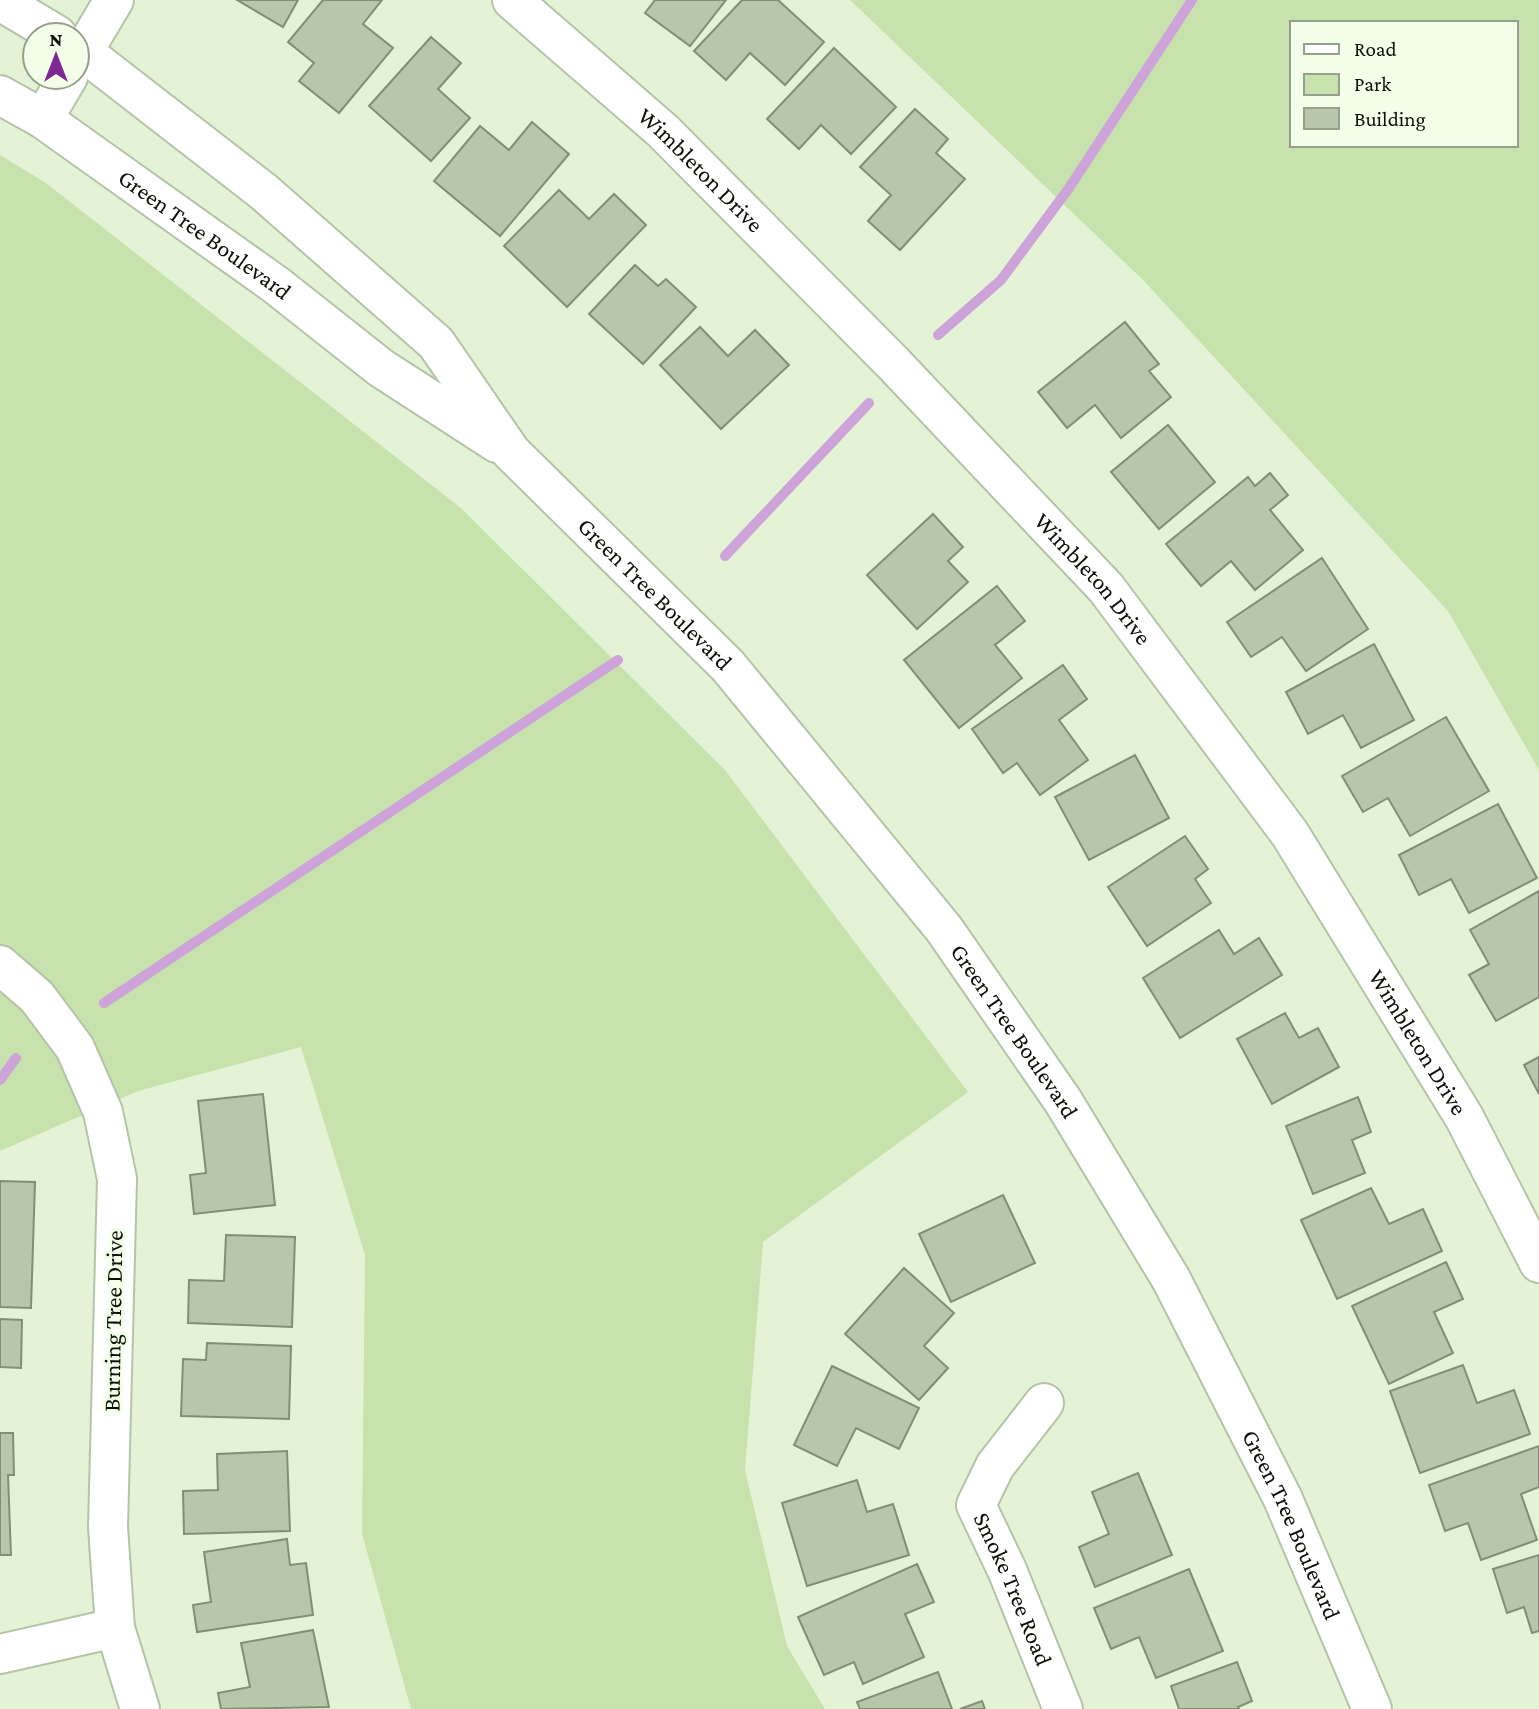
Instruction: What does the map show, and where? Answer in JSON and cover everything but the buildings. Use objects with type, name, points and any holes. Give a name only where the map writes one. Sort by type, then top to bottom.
[{"type":"street","points":[[91,30],[114,0]]},
{"type":"street","name":"Wimbleton Drive","points":[[512,0],[663,131],[893,363],[1106,588],[1290,834],[1464,1117],[1539,1263]]},
{"type":"street","name":"Green Tree Boulevard","points":[[0,1],[28,21]]},
{"type":"street","name":"Green Tree Boulevard","points":[[91,67],[264,192],[436,343],[511,452],[728,666],[944,929],[1063,1101],[1171,1279],[1283,1499],[1372,1709]]},
{"type":"street","points":[[43,119],[56,91]]},
{"type":"street","name":"Green Tree Boulevard","points":[[0,95],[43,119],[276,285],[381,368],[511,452]]},
{"type":"street","name":"Burning Tree Drive","points":[[0,965],[37,997],[75,1048],[103,1112],[117,1179],[108,1527],[115,1628],[141,1709]]},
{"type":"street","name":"Smoke Tree Road","points":[[1044,1404],[995,1466],[976,1505],[1007,1570],[1063,1709]]},
{"type":"street","points":[[0,1654],[115,1628]]},
{"type":"green space","points":[[850,0],[1539,0],[1539,770],[1448,611],[1143,280]]},
{"type":"green space","points":[[0,155],[46,183],[461,508],[725,770],[968,1092],[763,1242],[745,1470],[787,1646],[825,1709],[411,1709],[362,1534],[365,1255],[301,1047],[138,1091],[0,1151]]},
{"type":"waterway","points":[[938,335],[1001,280],[1069,188],[1192,0]]},
{"type":"waterway","points":[[725,556],[869,403]]},
{"type":"waterway","points":[[104,1003],[618,660]]},
{"type":"waterway","points":[[0,1080],[16,1058]]}]
